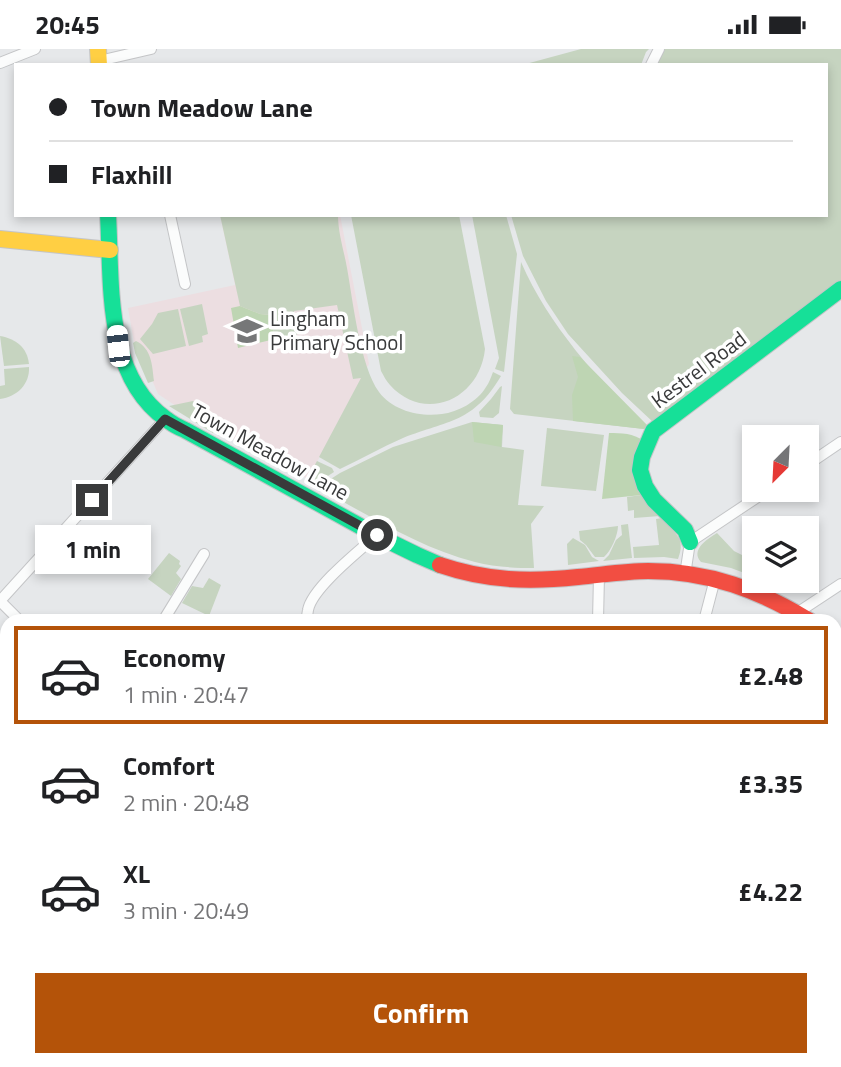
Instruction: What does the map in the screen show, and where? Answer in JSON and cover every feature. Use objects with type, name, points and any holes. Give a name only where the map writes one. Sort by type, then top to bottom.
[{"type":"street","points":[[0,63],[35,49]]},
{"type":"street","points":[[99,58],[151,49]]},
{"type":"street","name":"Town Meadow Lane","points":[[108,217],[118,346],[128,373],[143,397],[165,419],[377,535],[440,566],[478,576],[518,581],[642,571],[715,579],[768,597],[799,614]]},
{"type":"street","points":[[170,217],[186,284]]},
{"type":"street","points":[[0,239],[110,250]]},
{"type":"street","name":"Kestrel Road","points":[[690,542],[685,530],[654,500],[645,486],[640,470],[642,457],[653,431],[841,289]]},
{"type":"street","points":[[13,614],[0,601],[165,419]]},
{"type":"street","points":[[819,456],[841,442]]},
{"type":"street","points":[[685,575],[690,542],[750,502]]},
{"type":"street","points":[[308,614],[308,607],[324,584],[377,535]]},
{"type":"street","points":[[167,614],[204,554]]},
{"type":"street","points":[[598,614],[599,575]]},
{"type":"street","points":[[706,614],[715,579]]},
{"type":"street","points":[[807,614],[841,584]]},
{"type":"shaded area","name":"Lingham Primary School","points":[[220,217],[340,217],[369,364],[308,479],[197,420],[158,394],[136,354],[128,308],[235,285]]},
{"type":"green space","points":[[581,49],[649,49],[642,63],[529,63]]},
{"type":"green space","points":[[665,49],[841,49],[841,283],[654,423],[622,393],[568,334],[546,301],[523,256],[512,217],[828,217],[828,63],[657,63]]},
{"type":"green space","points":[[220,217],[338,217],[362,350],[372,381],[385,399],[399,408],[416,413],[448,413],[461,409],[478,397],[493,372],[501,376],[491,391],[470,412],[403,438],[340,469],[319,457],[361,378],[353,379],[337,305],[294,311],[297,335],[275,339],[270,315],[240,306]]},
{"type":"green space","points":[[351,217],[459,217],[485,349],[481,367],[462,393],[434,404],[419,403],[404,397],[381,371]]},
{"type":"green space","points":[[472,217],[507,217],[517,254],[504,372],[495,369],[499,358]]},
{"type":"green space","points":[[521,262],[532,286],[560,330],[644,429],[514,414],[510,409]]},
{"type":"green space","points":[[202,304],[208,334],[202,336],[203,342],[189,346],[180,309]]},
{"type":"green space","points":[[240,306],[270,315],[275,339],[238,348],[231,308]]},
{"type":"green space","points":[[178,309],[186,346],[153,354],[140,339],[158,313]]},
{"type":"green space","points":[[0,336],[20,345],[29,364],[4,366]]},
{"type":"green space","points":[[136,341],[148,353],[154,381],[148,383],[135,353],[133,343]]},
{"type":"green space","points":[[572,356],[580,357],[648,426],[644,429],[573,421],[572,395],[578,377]]},
{"type":"green space","points":[[29,367],[27,379],[21,389],[12,396],[0,399],[0,386],[5,385],[4,369]]},
{"type":"green space","points":[[502,386],[499,413],[493,418],[480,417],[479,412]]},
{"type":"green space","points":[[193,401],[221,418],[213,433],[169,406]]},
{"type":"green space","points":[[472,422],[503,425],[502,447],[524,450],[518,505],[544,506],[531,524],[534,568],[490,565],[455,556],[396,530],[320,489],[340,473],[393,447]]},
{"type":"green space","points":[[472,422],[503,425],[501,447],[474,442]]},
{"type":"green space","points":[[547,428],[604,435],[596,491],[541,486]]},
{"type":"green space","points":[[609,433],[623,433],[643,441],[642,495],[602,499]]},
{"type":"green space","points":[[317,461],[332,468],[334,472],[314,485],[306,481]]},
{"type":"green space","points":[[642,495],[649,507],[660,516],[634,518],[634,510],[628,511],[627,497]]},
{"type":"green space","points":[[662,518],[680,540],[678,559],[634,558],[633,547],[659,545],[656,519]]},
{"type":"green space","points":[[628,524],[632,558],[603,561],[622,535],[621,525]]},
{"type":"green space","points":[[618,526],[614,543],[604,557],[595,557],[580,540],[579,531]]},
{"type":"green space","points":[[717,533],[734,551],[742,555],[742,572],[701,562],[697,553],[705,542]]},
{"type":"green space","points":[[573,538],[585,545],[592,557],[599,561],[568,565],[567,544]]},
{"type":"green space","points":[[169,553],[180,561],[181,566],[176,573],[181,579],[171,596],[148,579]]},
{"type":"green space","points":[[209,578],[221,585],[210,614],[182,603],[192,586],[203,588]]},
{"type":"traffic: fast","points":[[108,217],[115,326],[121,353],[131,378],[146,400],[175,425],[378,536],[440,565]]},
{"type":"traffic: fast","points":[[690,542],[685,530],[654,500],[645,486],[640,470],[642,457],[653,431],[841,289]]},
{"type":"traffic: slow","points":[[98,49],[99,63]]},
{"type":"traffic: slow","points":[[0,239],[110,250]]},
{"type":"traffic: jam","points":[[440,565],[474,574],[525,580],[639,571],[692,574],[733,584],[798,614]]},
{"type":"place","name":"Lingham Primary School","points":[[247,331]]},
{"type":"route","points":[[92,500],[165,419],[377,535]]}]
